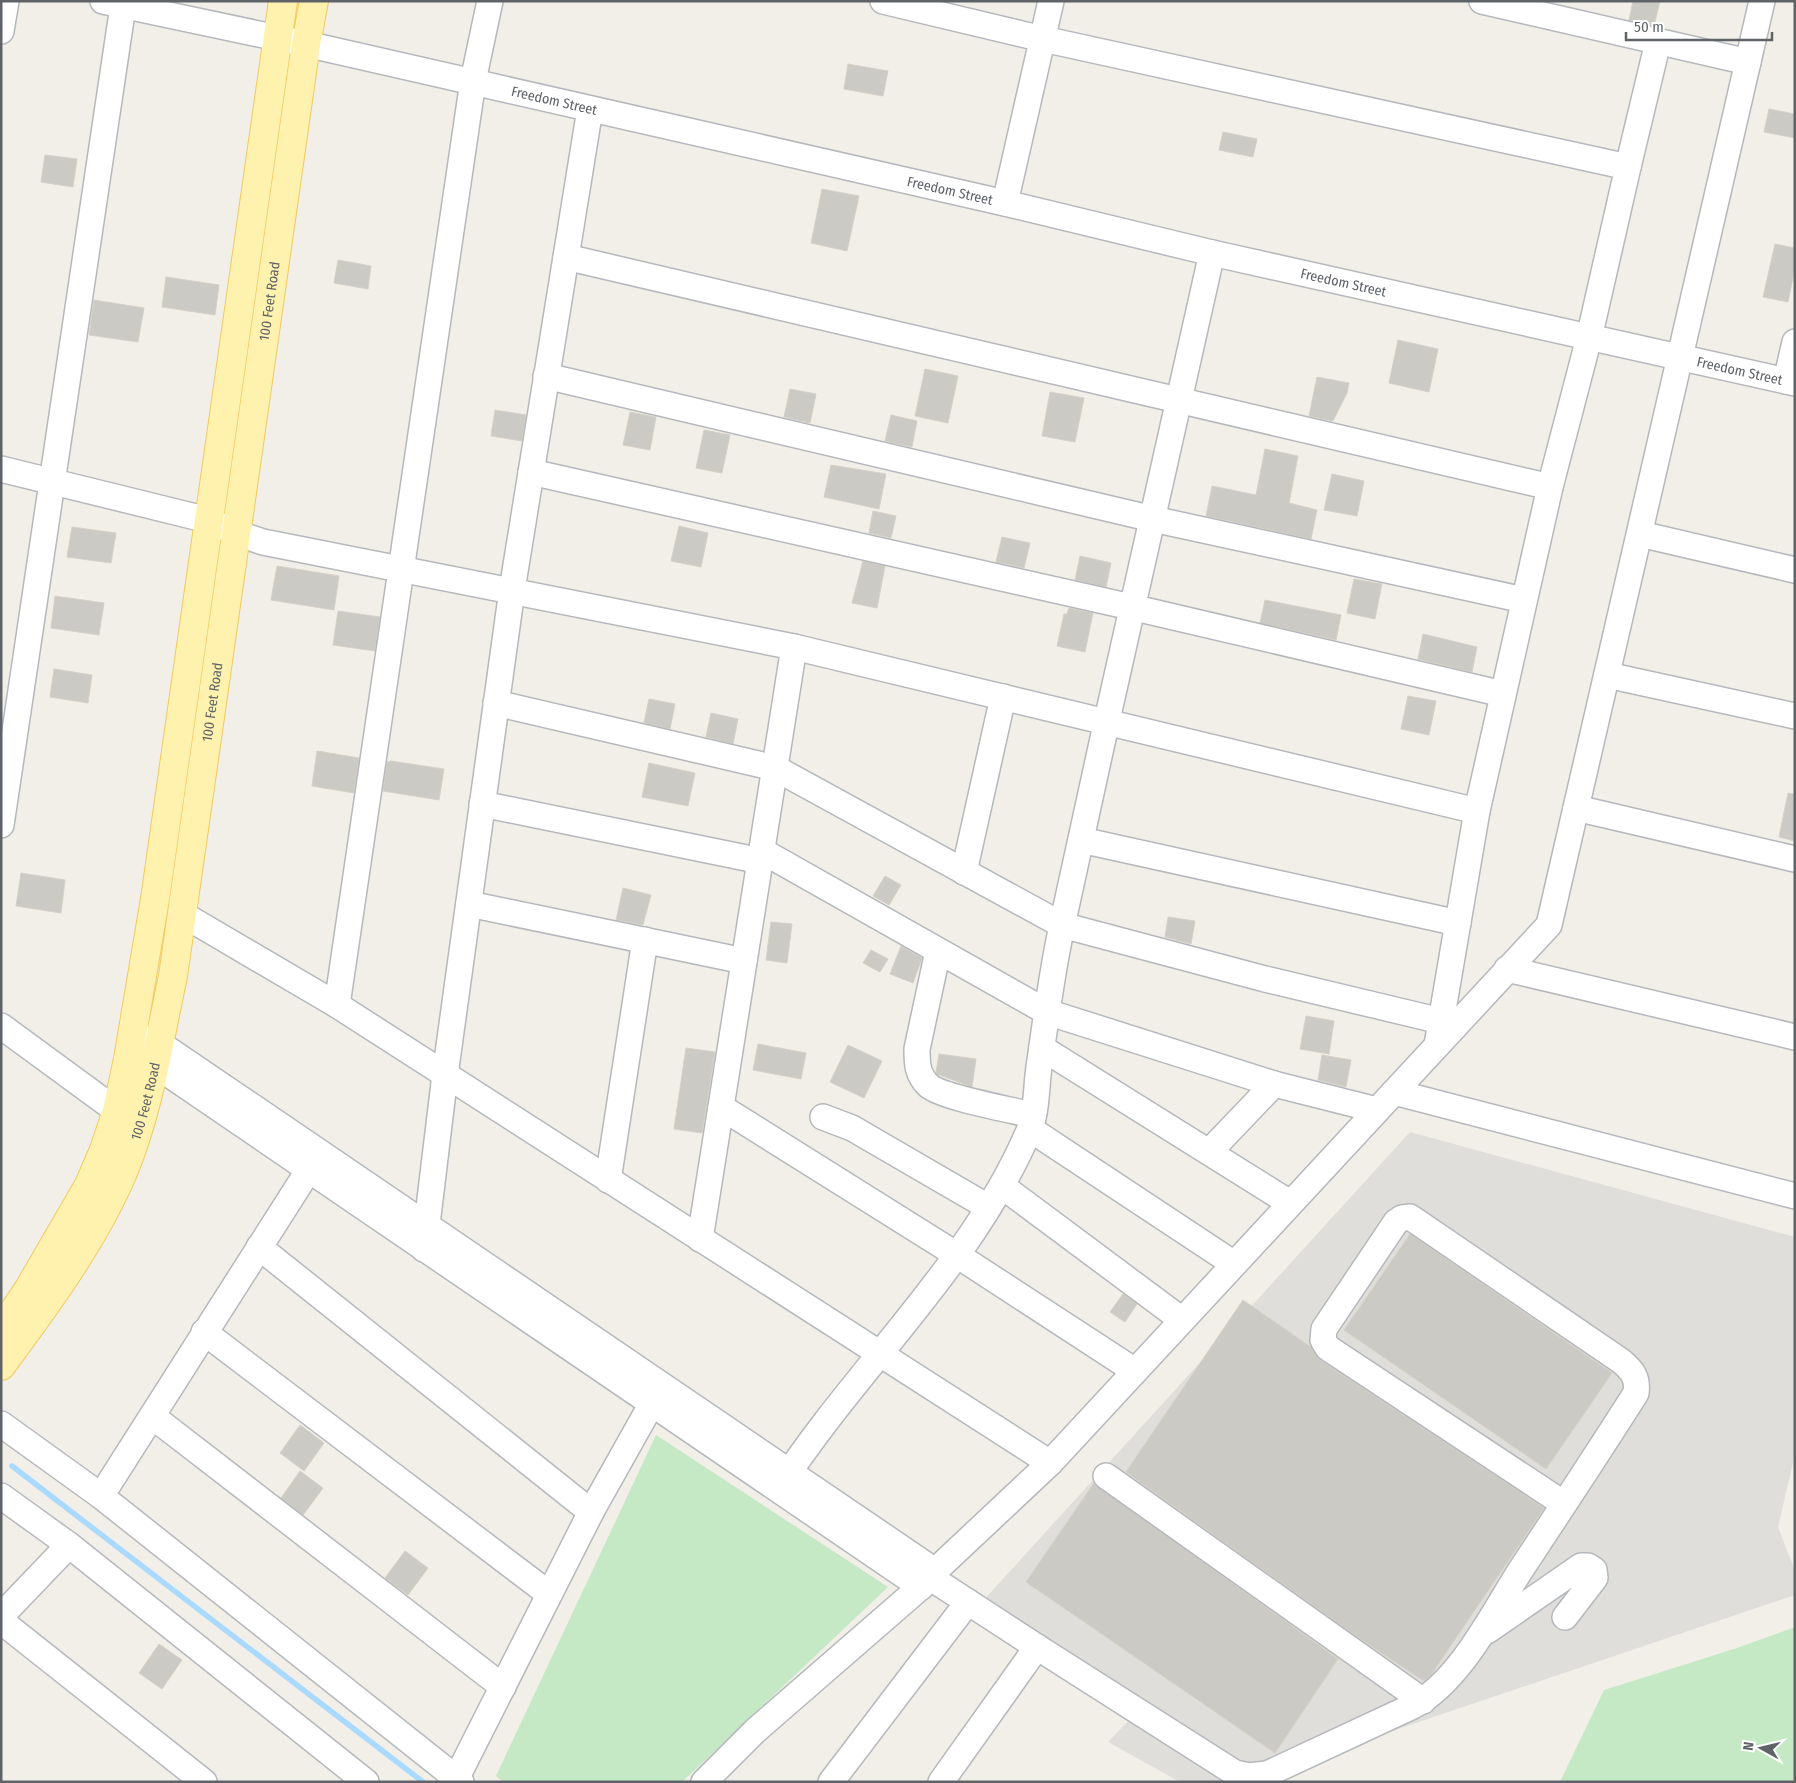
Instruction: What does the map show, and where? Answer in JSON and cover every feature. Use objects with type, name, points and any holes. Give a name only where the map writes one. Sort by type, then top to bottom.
[{"type":"main road","name":"100 Feet Road","points":[[1,1330],[28,1290],[89,1184],[104,1150],[116,1110],[130,1044],[155,899],[276,37],[283,1]]},
{"type":"main road","name":"100 Feet Road","points":[[1,1366],[44,1307],[96,1224],[123,1171],[141,1122],[173,976],[306,44],[314,1]]},
{"type":"street","points":[[1,31],[6,1]]},
{"type":"street","points":[[337,1006],[473,81],[490,1]]},
{"type":"street","points":[[1005,202],[1051,1]]},
{"type":"street","points":[[1482,1],[1748,62]]},
{"type":"street","points":[[704,1782],[755,1730],[929,1579],[1050,1463],[1549,925],[1762,1]]},
{"type":"street","points":[[888,2],[1042,39],[1628,167]]},
{"type":"street","points":[[1,825],[51,482],[113,4]]},
{"type":"street","name":"Freedom Street","points":[[113,4],[276,37],[473,81],[1005,202],[1212,253],[1790,382]]},
{"type":"street","points":[[1437,1045],[1477,811],[1550,487],[1589,338],[1658,42]]},
{"type":"street","points":[[426,1237],[445,1075],[512,590],[590,109]]},
{"type":"street","points":[[784,1481],[879,1354],[957,1255],[1002,1186],[1031,1122],[1062,926],[1108,722],[1131,607],[1153,519],[1212,253]]},
{"type":"street","points":[[566,257],[1550,487]]},
{"type":"street","points":[[1790,382],[1795,342]]},
{"type":"street","points":[[546,376],[1153,519],[1524,600]]},
{"type":"street","points":[[1,469],[208,520],[236,534],[263,542],[794,647],[1477,811]]},
{"type":"street","points":[[531,472],[1131,607],[1503,694]]},
{"type":"street","points":[[1640,534],[1795,570]]},
{"type":"street","points":[[700,1239],[794,647]]},
{"type":"street","points":[[1607,675],[1795,716]]},
{"type":"street","points":[[964,872],[1003,697]]},
{"type":"street","points":[[496,703],[775,768],[1062,926],[1266,979],[1441,1021]]},
{"type":"street","points":[[482,804],[762,856],[1047,1012],[1274,1084],[1377,1110]]},
{"type":"street","points":[[1576,808],[1795,859]]},
{"type":"street","points":[[1081,840],[1458,923]]},
{"type":"street","points":[[469,904],[744,961]]},
{"type":"street","points":[[182,914],[337,1006],[1050,1463]]},
{"type":"street","points":[[608,1180],[645,940]]},
{"type":"street","points":[[938,951],[917,1049],[917,1065],[922,1078],[929,1086],[938,1091],[1031,1122],[1234,1264]]},
{"type":"street","points":[[1507,969],[1795,1038]]},
{"type":"street","points":[[1,1026],[116,1110]]},
{"type":"street","points":[[130,1044],[156,1054],[929,1579],[1235,1773],[1249,1776],[1267,1774],[1424,1701],[1442,1686],[1477,1638],[1564,1504],[1636,1393],[1637,1382],[1632,1370],[1410,1217],[1402,1218],[1396,1222],[1324,1329],[1323,1340],[1328,1348],[1564,1504]]},
{"type":"street","points":[[1042,1048],[1290,1204]]},
{"type":"street","points":[[1209,1152],[1274,1084]]},
{"type":"street","points":[[1394,1092],[1795,1196]]},
{"type":"street","points":[[721,1107],[957,1255],[1135,1371]]},
{"type":"street","points":[[823,1117],[852,1128],[988,1208]]},
{"type":"street","points":[[101,1496],[258,1247],[315,1161]]},
{"type":"street","points":[[1002,1186],[1182,1320]]},
{"type":"street","points":[[258,1247],[591,1512]]},
{"type":"street","points":[[204,1332],[550,1594]]},
{"type":"street","points":[[1,1424],[101,1496],[459,1780],[503,1687],[591,1512],[657,1394]]},
{"type":"street","points":[[152,1416],[503,1687]]},
{"type":"street","points":[[1106,1476],[1424,1701]]},
{"type":"street","points":[[1,1496],[69,1545],[366,1782]]},
{"type":"street","points":[[1,1616],[69,1545]]},
{"type":"street","points":[[1477,1638],[1581,1566],[1588,1566],[1594,1570],[1595,1578],[1564,1617]]},
{"type":"street","points":[[831,1782],[968,1602]]},
{"type":"street","points":[[1,1621],[204,1782]]},
{"type":"street","points":[[941,1782],[1037,1647]]},
{"type":"shaded area","points":[[1410,1132],[1795,1237],[1795,1454],[1778,1527],[1795,1571],[1795,1595],[1241,1782],[1180,1782],[1108,1742],[1137,1712],[981,1603]]},
{"type":"green space","points":[[656,1435],[888,1587],[682,1782],[503,1782],[496,1776]]},
{"type":"green space","points":[[1795,1627],[1795,1782],[1560,1782],[1604,1690],[1734,1649]]},
{"type":"building","points":[[1633,1],[1660,1],[1654,26],[1629,20]]},
{"type":"building","points":[[848,64],[888,71],[883,96],[844,89]]},
{"type":"building","points":[[1769,109],[1795,114],[1795,138],[1764,132]]},
{"type":"building","points":[[1223,132],[1257,139],[1253,157],[1219,150]]},
{"type":"building","points":[[45,155],[77,159],[73,187],[41,182]]},
{"type":"building","points":[[822,189],[859,196],[847,251],[811,243]]},
{"type":"building","points":[[1775,244],[1795,248],[1795,268],[1788,302],[1763,297]]},
{"type":"building","points":[[338,260],[371,266],[368,289],[334,283]]},
{"type":"building","points":[[166,277],[219,285],[215,315],[162,307]]},
{"type":"building","points":[[94,300],[144,308],[138,342],[89,335]]},
{"type":"building","points":[[1398,340],[1438,349],[1429,392],[1389,383]]},
{"type":"building","points":[[925,369],[958,376],[948,423],[915,416]]},
{"type":"building","points":[[1317,377],[1349,383],[1347,393],[1333,421],[1309,416]]},
{"type":"building","points":[[790,389],[816,394],[810,423],[784,417]]},
{"type":"building","points":[[1050,392],[1084,398],[1075,442],[1042,436]]},
{"type":"building","points":[[495,410],[526,415],[522,441],[491,436]]},
{"type":"building","points":[[630,412],[656,417],[650,450],[623,445]]},
{"type":"building","points":[[891,415],[917,421],[912,447],[885,441]]},
{"type":"building","points":[[704,430],[730,435],[722,473],[696,468]]},
{"type":"building","points":[[1265,449],[1298,456],[1289,503],[1317,510],[1311,539],[1206,516],[1212,486],[1256,495]]},
{"type":"building","points":[[831,465],[886,474],[879,509],[824,497]]},
{"type":"building","points":[[1332,474],[1364,481],[1357,516],[1324,510]]},
{"type":"building","points":[[873,511],[896,516],[891,538],[869,533]]},
{"type":"building","points":[[679,526],[708,533],[701,567],[671,561]]},
{"type":"building","points":[[72,527],[116,533],[111,563],[67,557]]},
{"type":"building","points":[[1002,537],[1030,543],[1024,568],[996,562]]},
{"type":"building","points":[[1080,556],[1111,563],[1106,587],[1075,580]]},
{"type":"building","points":[[863,561],[885,566],[877,608],[852,603]]},
{"type":"building","points":[[277,566],[339,576],[334,610],[271,600]]},
{"type":"building","points":[[1354,579],[1382,584],[1375,619],[1347,613]]},
{"type":"building","points":[[55,596],[104,603],[99,635],[51,628]]},
{"type":"building","points":[[1265,600],[1341,615],[1336,640],[1260,623]]},
{"type":"building","points":[[1069,608],[1093,613],[1085,652],[1057,646],[1064,614],[1067,614]]},
{"type":"building","points":[[338,611],[380,617],[375,651],[333,645]]},
{"type":"building","points":[[1423,634],[1477,647],[1472,672],[1418,659]]},
{"type":"building","points":[[54,669],[92,675],[88,703],[50,697]]},
{"type":"building","points":[[1408,696],[1436,701],[1429,735],[1401,729]]},
{"type":"building","points":[[649,699],[675,704],[670,729],[644,723]]},
{"type":"building","points":[[711,713],[738,719],[733,744],[706,737]]},
{"type":"building","points":[[317,751],[359,758],[354,793],[312,786]]},
{"type":"building","points":[[387,762],[444,769],[439,800],[383,791]]},
{"type":"building","points":[[649,763],[695,773],[688,806],[642,797]]},
{"type":"building","points":[[1788,793],[1795,794],[1795,841],[1779,837]]},
{"type":"building","points":[[21,873],[65,880],[61,913],[16,906]]},
{"type":"building","points":[[885,876],[901,885],[889,905],[873,896]]},
{"type":"building","points":[[623,888],[651,895],[643,925],[616,920]]},
{"type":"building","points":[[1168,917],[1195,921],[1191,944],[1165,937]]},
{"type":"building","points":[[771,922],[792,924],[787,963],[766,960]]},
{"type":"building","points":[[901,946],[922,958],[913,983],[890,974]]},
{"type":"building","points":[[871,950],[888,959],[880,972],[863,963]]},
{"type":"building","points":[[1306,1016],[1334,1021],[1329,1054],[1300,1049]]},
{"type":"building","points":[[758,1044],[806,1053],[801,1079],[753,1070]]},
{"type":"building","points":[[848,1045],[882,1061],[864,1098],[830,1082]]},
{"type":"building","points":[[686,1048],[715,1052],[702,1133],[674,1129]]},
{"type":"building","points":[[939,1054],[976,1059],[972,1087],[937,1074]]},
{"type":"building","points":[[1322,1055],[1351,1060],[1346,1087],[1318,1080]]},
{"type":"building","points":[[1410,1234],[1612,1373],[1546,1469],[1344,1330]]},
{"type":"building","points":[[1123,1294],[1137,1304],[1125,1322],[1110,1312]]},
{"type":"building","points":[[1243,1300],[1311,1347],[1320,1360],[1544,1508],[1431,1675],[1424,1681],[1354,1635],[1126,1472]]},
{"type":"building","points":[[300,1425],[324,1443],[304,1471],[280,1453]]},
{"type":"building","points":[[300,1471],[323,1488],[303,1515],[281,1498]]},
{"type":"building","points":[[1094,1483],[1338,1659],[1275,1753],[1026,1582]]},
{"type":"building","points":[[405,1551],[428,1568],[408,1595],[385,1578]]},
{"type":"building","points":[[159,1644],[182,1660],[162,1689],[139,1673]]},
{"type":"waterway","points":[[12,1466],[423,1782]]}]
